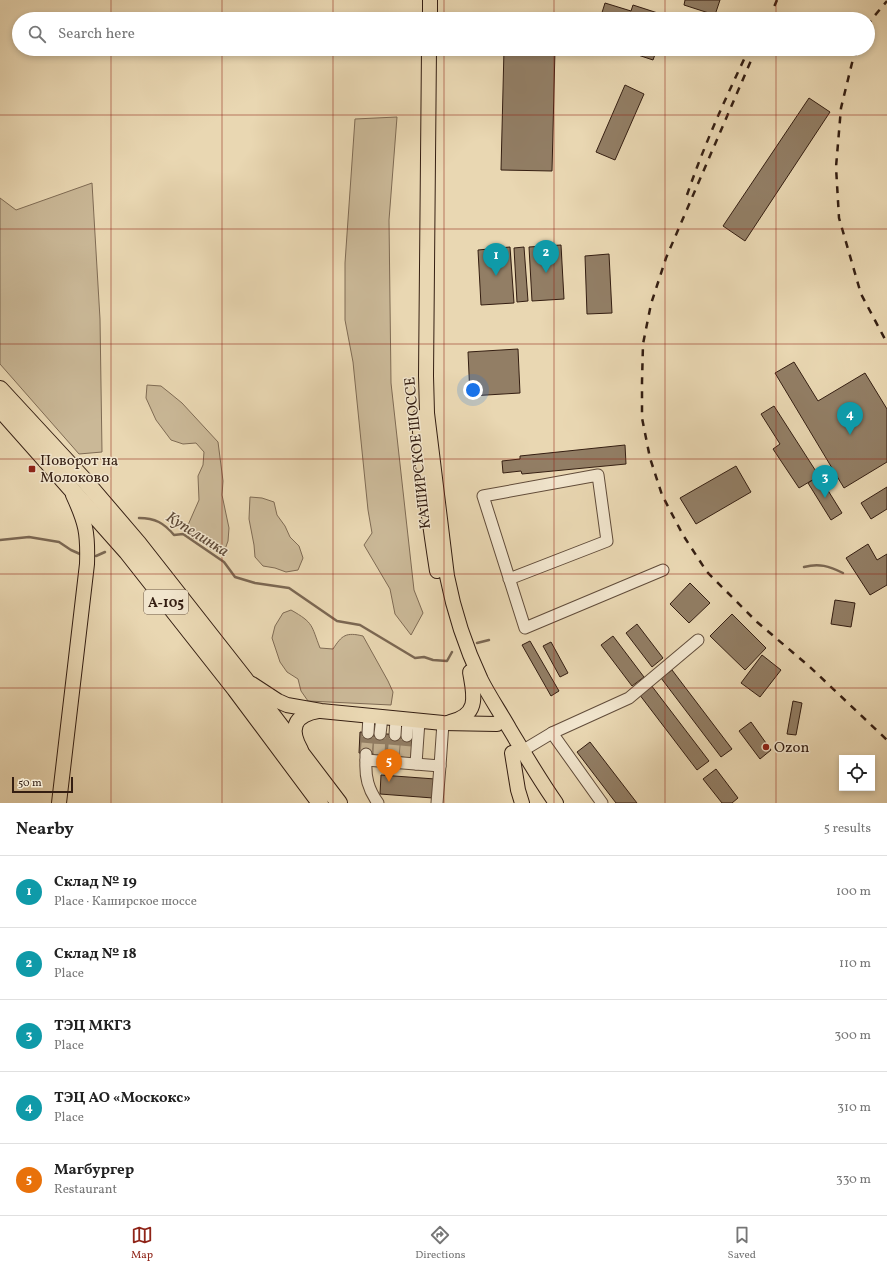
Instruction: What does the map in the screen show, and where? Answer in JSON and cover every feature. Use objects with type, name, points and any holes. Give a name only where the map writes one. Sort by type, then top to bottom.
[{"type":"highway","name":"А-105","points":[[0,389],[85,482],[138,543],[308,760],[339,803]]},
{"type":"highway","name":"А-105","points":[[0,409],[127,552],[234,689],[320,803]]},
{"type":"main road","points":[[422,0],[422,12]]},
{"type":"main road","points":[[430,0],[430,12]]},
{"type":"main road","name":"КАШИРСКОЕ ШОССЕ","points":[[421,56],[417,383],[421,453],[430,526],[440,586],[451,628],[470,672],[497,724],[556,803]]},
{"type":"main road","name":"КАШИРСКОЕ ШОССЕ","points":[[429,56],[426,376],[427,413],[447,576],[452,600],[465,642],[482,681],[517,752],[547,803]]},
{"type":"main road","points":[[59,803],[88,540],[82,514],[66,483]]},
{"type":"main road","points":[[443,724],[463,717],[470,710],[473,704],[473,691],[470,672]]},
{"type":"main road","points":[[244,678],[278,701],[287,705],[321,711],[443,724],[497,724]]},
{"type":"main road","points":[[308,760],[297,743],[295,733],[296,723],[300,718],[308,713],[321,711]]},
{"type":"main road","points":[[517,752],[518,790],[522,803]]},
{"type":"lane","points":[[509,579],[607,540],[598,475],[483,496],[509,579],[525,628],[663,570]]},
{"type":"lane","points":[[517,752],[552,733],[629,698],[698,640]]},
{"type":"lane","points":[[368,733],[375,717]]},
{"type":"lane","points":[[375,717],[380,734]]},
{"type":"lane","points":[[395,735],[408,720]]},
{"type":"lane","points":[[407,736],[408,720]]},
{"type":"lane","points":[[408,720],[409,761]]},
{"type":"lane","points":[[437,803],[443,724]]},
{"type":"lane","points":[[552,733],[602,803]]},
{"type":"lane","points":[[378,803],[372,794],[365,773],[366,757],[393,759],[440,766]]},
{"type":"shaded area","points":[[397,117],[389,220],[391,383],[414,590],[423,613],[411,635],[395,614],[390,589],[364,545],[372,533],[368,510],[353,362],[345,320],[345,263],[355,119]]},
{"type":"shaded area","points":[[92,183],[100,319],[102,452],[79,454],[0,364],[0,198],[16,210]]},
{"type":"shaded area","points":[[147,385],[161,386],[171,394],[182,403],[218,442],[223,481],[222,495],[229,528],[228,541],[224,552],[212,550],[202,542],[191,537],[188,525],[199,500],[198,476],[203,465],[204,452],[196,443],[183,444],[171,440],[156,420],[146,398]]},
{"type":"shaded area","points":[[250,497],[262,498],[274,502],[277,515],[285,526],[290,537],[299,546],[303,558],[298,570],[286,572],[263,566],[255,557],[249,519]]},
{"type":"shaded area","points":[[291,610],[304,618],[311,625],[320,648],[333,649],[339,640],[348,635],[352,634],[363,636],[393,692],[391,705],[308,701],[301,691],[298,679],[287,672],[280,662],[272,638],[275,626],[283,613]]},
{"type":"building","points":[[685,0],[720,0],[716,12],[706,12],[684,5]]},
{"type":"building","points":[[605,3],[631,11],[633,5],[655,12],[602,12]]},
{"type":"building","points":[[504,56],[555,56],[552,171],[501,170]]},
{"type":"building","points":[[641,56],[654,56],[653,60]]},
{"type":"building","points":[[625,85],[644,94],[615,160],[596,152]]},
{"type":"building","points":[[809,98],[830,112],[745,241],[723,226]]},
{"type":"building","points":[[561,245],[564,299],[532,301],[529,247]]},
{"type":"building","points":[[510,247],[514,303],[481,305],[478,250]]},
{"type":"building","points":[[524,247],[528,301],[517,302],[514,248]]},
{"type":"building","points":[[609,254],[612,313],[587,314],[585,256]]},
{"type":"building","points":[[518,349],[520,393],[470,396],[468,352]]},
{"type":"building","points":[[794,362],[818,401],[865,373],[887,409],[887,462],[844,488],[775,373]]},
{"type":"building","points":[[774,406],[819,476],[799,488],[773,449],[780,444],[761,414]]},
{"type":"building","points":[[625,445],[626,464],[522,474],[521,471],[503,473],[502,461],[520,459],[520,456]]},
{"type":"building","points":[[736,466],[751,492],[696,524],[680,498]]},
{"type":"building","points":[[819,476],[842,513],[831,520],[808,483]]},
{"type":"building","points":[[887,487],[887,509],[871,519],[861,503]]},
{"type":"building","points":[[868,544],[877,560],[887,554],[887,585],[870,595],[846,558]]},
{"type":"building","points":[[690,583],[710,603],[689,623],[670,604]]},
{"type":"building","points":[[835,600],[855,603],[851,627],[831,624]]},
{"type":"building","points":[[732,614],[766,648],[745,670],[710,636]]},
{"type":"building","points":[[637,624],[663,658],[652,667],[626,633]]},
{"type":"building","points":[[613,636],[644,677],[632,686],[601,645]]},
{"type":"building","points":[[530,641],[559,691],[551,696],[522,645]]},
{"type":"building","points":[[551,642],[568,673],[560,677],[543,646]]},
{"type":"building","points":[[762,655],[781,670],[760,697],[741,683]]},
{"type":"building","points":[[672,670],[732,749],[721,757],[661,678]]},
{"type":"building","points":[[651,685],[709,761],[697,770],[639,694]]},
{"type":"building","points":[[793,701],[802,703],[796,735],[787,734]]},
{"type":"building","points":[[751,722],[771,750],[760,759],[739,731]]},
{"type":"building","points":[[360,732],[414,736],[412,757],[359,753]]},
{"type":"building","points":[[590,742],[637,803],[616,803],[577,752]]},
{"type":"building","points":[[716,769],[738,798],[732,803],[722,803],[703,779]]},
{"type":"building","points":[[381,775],[435,779],[433,798],[380,794]]},
{"type":"waterway","name":"Купелинка","points":[[139,518],[159,522],[167,527],[174,535],[183,534],[224,562],[235,577],[255,583],[289,588],[337,621],[360,625],[415,658],[424,657],[433,660],[447,661],[452,652]]},
{"type":"waterway","name":"Купелинка","points":[[0,540],[29,537],[59,542],[80,554]]},
{"type":"waterway","name":"Купелинка","points":[[96,556],[105,552]]},
{"type":"waterway","name":"Купелинка","points":[[804,567],[814,565],[824,566],[843,573]]},
{"type":"waterway","name":"Купелинка","points":[[477,643],[489,640]]},
{"type":"tunnel","points":[[366,754],[368,733]]},
{"type":"tunnel","points":[[379,755],[380,734]]},
{"type":"tunnel","points":[[393,756],[395,735]]},
{"type":"tunnel","points":[[405,757],[407,736]]},
{"type":"railway","points":[[772,12],[777,0]]},
{"type":"railway","points":[[875,15],[887,1]]},
{"type":"railway","points":[[687,195],[716,121],[746,56]]},
{"type":"railway","points":[[753,56],[666,258],[651,304],[643,344],[642,418],[650,458],[662,495],[683,535],[707,572],[757,622],[810,667],[887,740]]},
{"type":"railway","points":[[855,56],[841,108],[836,167],[839,218],[861,294],[887,343]]},
{"type":"place","name":"Склад № 18","points":[[546,273]]},
{"type":"place","name":"Склад № 19","points":[[496,276]]},
{"type":"place","name":"ТЭЦ АО «Москокс»","points":[[850,435]]},
{"type":"place","name":"Поворот на Молоково","points":[[32,469]]},
{"type":"place","name":"ТЭЦ МКГЗ","points":[[825,498]]},
{"type":"place","name":"Ozon","points":[[766,747]]},
{"type":"place","name":"Магбургер","points":[[389,782]]}]
